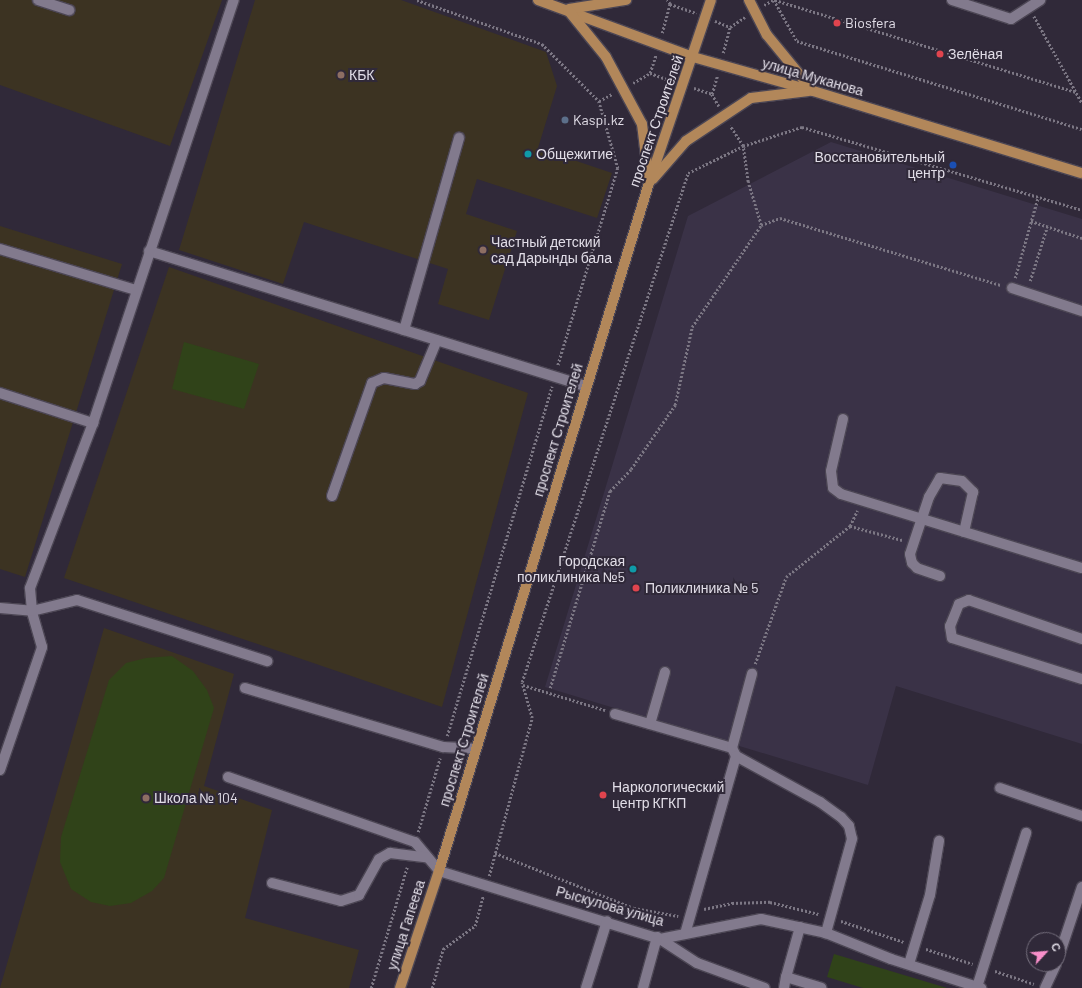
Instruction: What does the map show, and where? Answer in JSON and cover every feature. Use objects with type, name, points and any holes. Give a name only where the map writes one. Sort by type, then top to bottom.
[{"type":"main road","name":"улица Муканова","points":[[538,0],[693,57],[813,91],[1082,173]]},
{"type":"main road","points":[[567,10],[626,0]]},
{"type":"main road","name":"проспект Строителей","points":[[439,871],[649,183],[684,84],[711,0]]},
{"type":"main road","points":[[749,0],[767,35],[813,91]]},
{"type":"main road","points":[[567,10],[606,56],[642,124],[649,183]]},
{"type":"main road","points":[[649,183],[686,142],[751,98],[813,91]]},
{"type":"main road","name":"улица Гапеева","points":[[400,988],[439,871]]},
{"type":"street","points":[[38,0],[69,10]]},
{"type":"street","points":[[0,770],[42,647],[32,611],[30,588],[93,423],[149,251],[234,0]]},
{"type":"street","points":[[952,0],[1011,19],[1040,0]]},
{"type":"street","points":[[404,330],[459,138]]},
{"type":"street","points":[[0,248],[136,290]]},
{"type":"street","points":[[149,251],[586,386]]},
{"type":"street","points":[[1012,288],[1082,311]]},
{"type":"street","points":[[332,496],[372,383],[384,378],[415,384],[420,381],[437,340]]},
{"type":"street","points":[[0,393],[93,423]]},
{"type":"street","points":[[843,419],[831,472],[833,488],[841,494],[921,520],[1082,568]]},
{"type":"street","points":[[940,576],[917,568],[912,563],[910,554],[921,520],[936,482],[946,477],[962,480],[973,492],[964,532]]},
{"type":"street","points":[[0,608],[32,611],[77,600],[267,661]]},
{"type":"street","points":[[1082,640],[969,600],[959,604],[949,632],[952,638],[1082,679]]},
{"type":"street","points":[[650,724],[665,672]]},
{"type":"street","points":[[685,934],[734,752],[752,674]]},
{"type":"street","points":[[245,688],[444,747],[476,748]]},
{"type":"street","points":[[615,714],[734,752],[820,802],[849,826],[852,839],[826,933]]},
{"type":"street","points":[[228,777],[415,842],[439,871]]},
{"type":"street","points":[[1000,788],[1082,816]]},
{"type":"street","points":[[979,987],[1026,833]]},
{"type":"street","points":[[909,964],[930,895],[940,841]]},
{"type":"street","points":[[272,883],[341,901],[359,896],[379,859],[390,853],[428,858]]},
{"type":"street","name":"Рыскулова улица","points":[[439,871],[487,884],[659,938],[761,919],[800,927],[826,933],[909,964],[979,987]]},
{"type":"street","points":[[1066,935],[1082,887]]},
{"type":"street","points":[[586,988],[608,921]]},
{"type":"street","points":[[784,988],[800,927]]},
{"type":"street","points":[[643,988],[659,938],[697,963],[765,988]]},
{"type":"street","points":[[1045,988],[1052,972]]},
{"type":"street","points":[[786,977],[821,988]]},
{"type":"path","points":[[415,842],[618,168],[599,101],[542,44],[417,0]]},
{"type":"path","points":[[650,74],[670,4],[667,0]]},
{"type":"path","points":[[774,0],[797,41],[1082,129]]},
{"type":"path","points":[[712,94],[730,27],[754,10],[774,0],[1076,92]]},
{"type":"path","points":[[1029,7],[1082,103]]},
{"type":"path","points":[[599,101],[650,74],[712,94],[743,146],[748,182],[761,225]]},
{"type":"path","points":[[432,988],[443,949],[475,926],[532,718],[522,682],[688,173],[743,146],[802,127],[1082,210]]},
{"type":"path","points":[[550,688],[610,491],[631,469],[675,405],[692,327],[761,225],[780,218],[1012,288],[1038,197]]},
{"type":"path","points":[[1031,222],[1082,238]]},
{"type":"path","points":[[1026,293],[1047,226]]},
{"type":"path","points":[[752,674],[786,577],[850,526],[861,500]]},
{"type":"path","points":[[850,526],[914,543]]},
{"type":"path","points":[[523,685],[615,714]]},
{"type":"path","points":[[495,853],[561,879]]},
{"type":"path","points":[[371,988],[411,855]]},
{"type":"shaded area","points":[[0,0],[222,0],[170,146],[0,85]]},
{"type":"shaded area","points":[[255,0],[401,0],[546,52],[557,86],[538,148],[612,173],[597,218],[477,179],[466,214],[517,231],[489,320],[438,304],[448,269],[304,222],[283,284],[179,250]]},
{"type":"shaded area","points":[[831,142],[1082,219],[1082,744],[896,686],[868,785],[545,687],[688,216]]},
{"type":"shaded area","points":[[0,226],[122,264],[25,577],[0,569]]},
{"type":"shaded area","points":[[169,267],[528,393],[442,707],[64,578]]},
{"type":"shaded area","name":"Школа № 104","points":[[104,628],[234,674],[204,786],[272,810],[245,918],[359,950],[349,988],[0,988]]},
{"type":"green space","points":[[184,342],[259,364],[244,409],[172,389]]},
{"type":"green space","points":[[172,656],[193,671],[207,690],[214,708],[164,878],[152,891],[131,903],[110,906],[91,902],[71,889],[60,862],[61,837],[109,680],[126,663],[146,658]]},
{"type":"green space","points":[[834,954],[947,988],[863,988],[827,977]]},
{"type":"place","name":"Biosfera","points":[[837,23]]},
{"type":"place","name":"Зелёная","points":[[940,54]]},
{"type":"place","name":"КБК","points":[[341,75]]},
{"type":"place","name":"Kaspi.kz","points":[[565,120]]},
{"type":"place","name":"Общежитие","points":[[528,154]]},
{"type":"place","name":"Восстановительный центр","points":[[953,165]]},
{"type":"place","name":"Частный детский сад Дарынды бала","points":[[483,250]]},
{"type":"place","name":"Городская поликлиника №5","points":[[633,569]]},
{"type":"place","name":"Поликлиника № 5","points":[[636,588]]},
{"type":"place","name":"Наркологический центр КГКП","points":[[603,795]]},
{"type":"place","name":"Школа № 104","points":[[146,798]]}]
